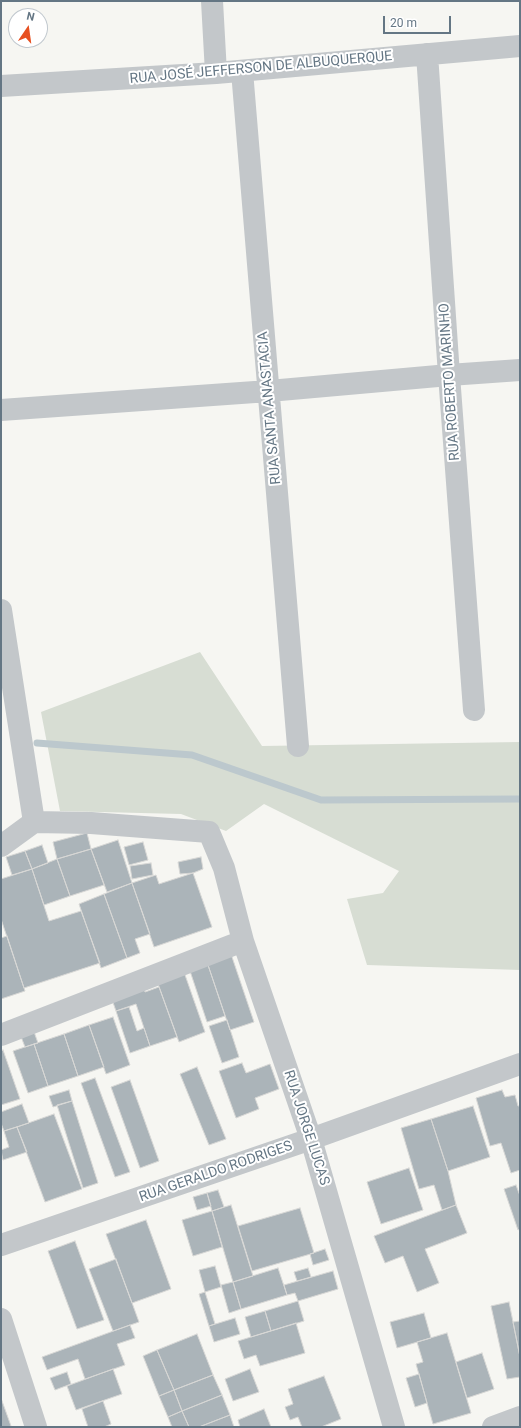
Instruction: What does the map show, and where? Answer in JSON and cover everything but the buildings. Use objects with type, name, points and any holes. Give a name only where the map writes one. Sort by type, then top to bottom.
[{"type":"street","points":[[212,1],[216,73]]},
{"type":"street","name":"RUA JOSÉ JEFFERSON DE ALBUQUERQUE","points":[[1,86],[242,71],[520,46]]},
{"type":"street","name":"RUA ROBERTO MARINHO","points":[[427,54],[474,710]]},
{"type":"street","name":"RUA SANTA ANASTACIA","points":[[242,71],[298,746]]},
{"type":"street","points":[[1,410],[269,391],[520,370]]},
{"type":"street","points":[[1,610],[34,822],[1,846]]},
{"type":"street","name":"RUA JORGE LUCAS","points":[[34,822],[91,823],[209,832],[224,868],[243,941],[311,1139],[394,1427]]},
{"type":"street","points":[[1,1035],[243,941]]},
{"type":"street","name":"RUA GERALDO RODRIGES","points":[[1,1245],[311,1139],[520,1064]]},
{"type":"street","points":[[1,1319],[36,1427]]},
{"type":"street","points":[[493,1427],[520,1417]]},
{"type":"shaded area","points":[[200,652],[262,746],[520,742],[520,970],[367,965],[347,899],[383,893],[399,871],[264,804],[226,831],[181,814],[60,811],[41,712]]},
{"type":"waterway","points":[[37,743],[192,755],[321,800],[520,799]]}]
